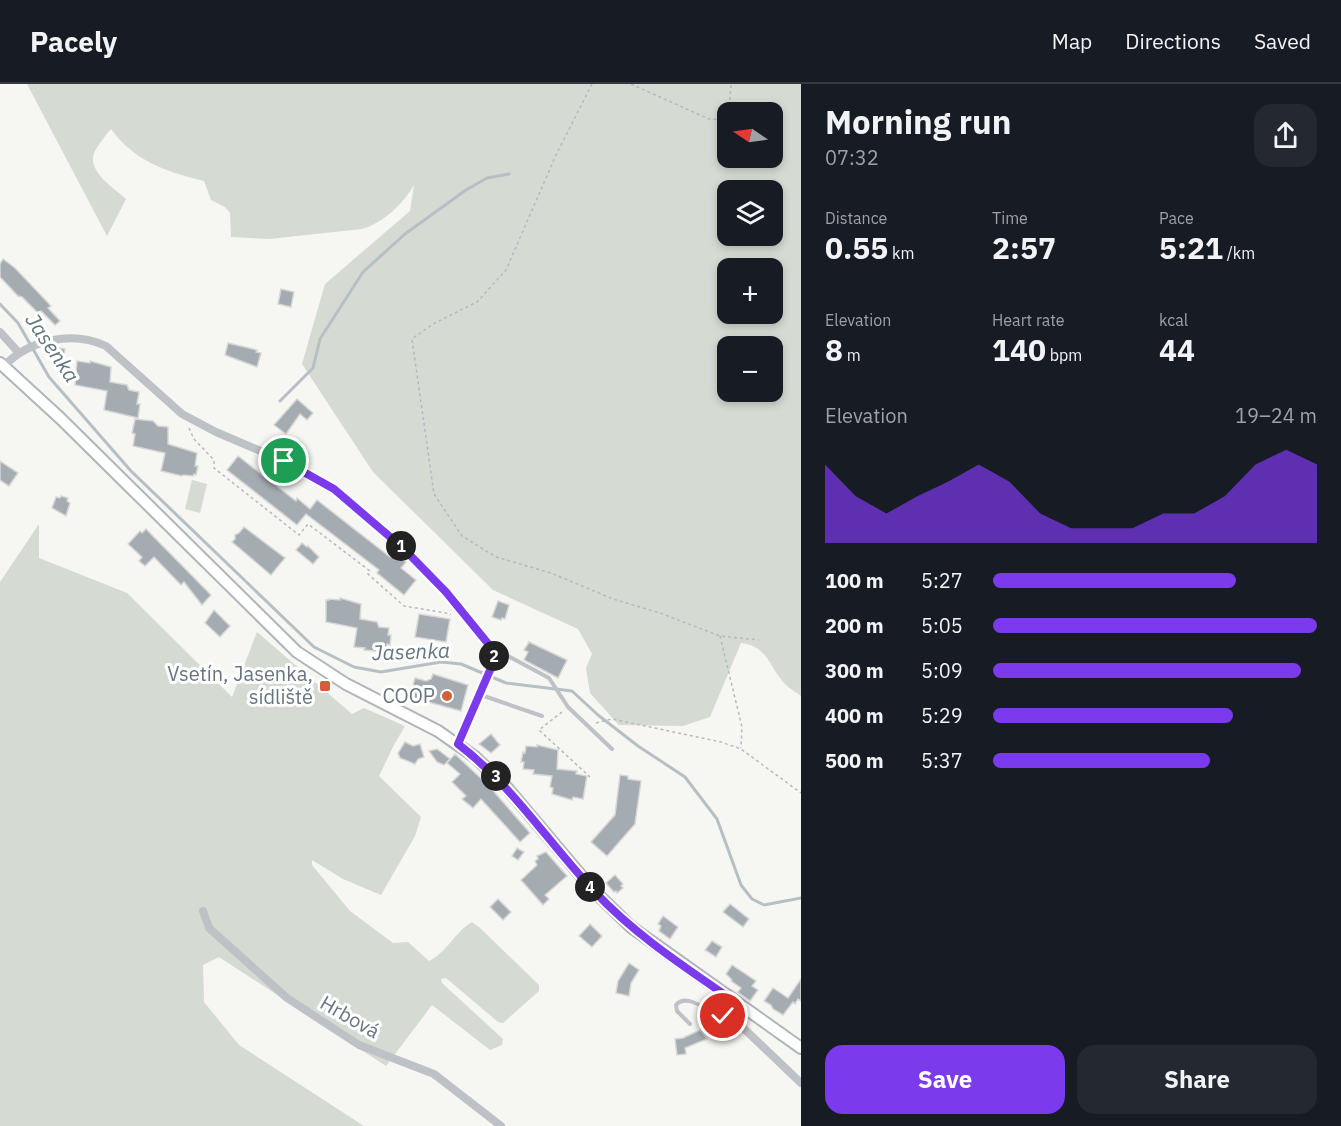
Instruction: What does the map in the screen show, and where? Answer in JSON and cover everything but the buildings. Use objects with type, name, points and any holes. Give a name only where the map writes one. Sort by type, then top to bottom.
[{"type":"street","points":[[0,332],[19,353]]},
{"type":"street","points":[[458,744],[492,666],[494,652],[446,592],[403,548],[334,489],[284,461],[216,432],[182,414],[106,346],[92,339],[52,339],[19,353],[2,365],[60,418],[291,647],[334,677],[458,744],[496,776],[608,905],[648,940],[801,1048]]},
{"type":"street","name":"Hrbová","points":[[203,910],[209,928],[287,998],[359,1045],[434,1074],[501,1126]]},
{"type":"street","points":[[734,1001],[732,1011],[734,1018],[801,1083]]},
{"type":"lane","points":[[494,652],[506,655],[549,678],[568,707],[612,749]]},
{"type":"lane","points":[[480,695],[542,716]]},
{"type":"lane","points":[[690,1024],[677,1011],[678,1001],[687,1000],[713,1013],[734,1018]]},
{"type":"path","points":[[592,84],[556,155],[506,270],[477,302],[433,324],[412,339],[434,494],[462,536],[496,557],[551,573],[613,599],[660,613],[720,636],[759,640]]},
{"type":"path","points":[[631,84],[709,119],[717,119]]},
{"type":"path","points":[[730,102],[731,84]]},
{"type":"path","points":[[182,414],[194,439],[214,460],[214,468],[299,535],[308,524],[370,571],[368,574],[404,606],[465,617]]},
{"type":"path","points":[[720,636],[742,727],[741,749]]},
{"type":"path","points":[[568,707],[539,730],[590,777]]},
{"type":"path","points":[[586,726],[612,719],[721,742],[741,749],[801,793]]},
{"type":"shaded area","points":[[27,84],[801,84],[801,696],[785,684],[763,653],[757,648],[741,643],[710,717],[683,726],[619,725],[590,693],[586,668],[592,654],[578,629],[493,590],[373,472],[302,364],[325,284],[410,211],[414,185],[392,212],[362,229],[269,239],[231,237],[230,213],[225,207],[211,200],[204,181],[152,164],[130,149],[111,129],[94,153],[94,167],[103,179],[126,199],[107,236]]},
{"type":"shaded area","points":[[192,480],[207,484],[200,513],[185,509]]},
{"type":"shaded area","points":[[39,524],[39,558],[127,593],[232,697],[257,632],[352,714],[364,708],[405,726],[379,776],[421,817],[415,836],[381,895],[343,879],[312,860],[312,865],[350,911],[393,943],[408,942],[429,961],[441,953],[472,922],[480,928],[539,985],[539,991],[503,1023],[498,1022],[446,978],[441,979],[442,983],[503,1039],[502,1045],[490,1050],[432,1005],[386,1066],[219,957],[203,965],[204,1002],[239,1045],[364,1126],[0,1126],[0,582]]},
{"type":"waterway","points":[[280,401],[313,368],[320,339],[363,272],[405,234],[466,190],[487,178],[509,174]]},
{"type":"waterway","name":"Jasenka","points":[[0,304],[18,323],[49,377],[131,471],[314,647],[354,667],[381,672],[441,662],[461,664],[506,683],[572,691],[638,746],[685,777],[717,819],[741,885],[752,899],[764,905],[801,898]]},
{"type":"place","name":"Vsetín, Jasenka, sídliště","points":[[325,686]]},
{"type":"place","name":"COOP","points":[[447,696]]},
{"type":"route","points":[[284,461],[334,489],[403,548],[446,592],[490,646],[494,652],[494,661],[458,744],[496,776],[593,890],[631,927],[734,1001],[732,1011],[734,1018],[723,1016]]}]
